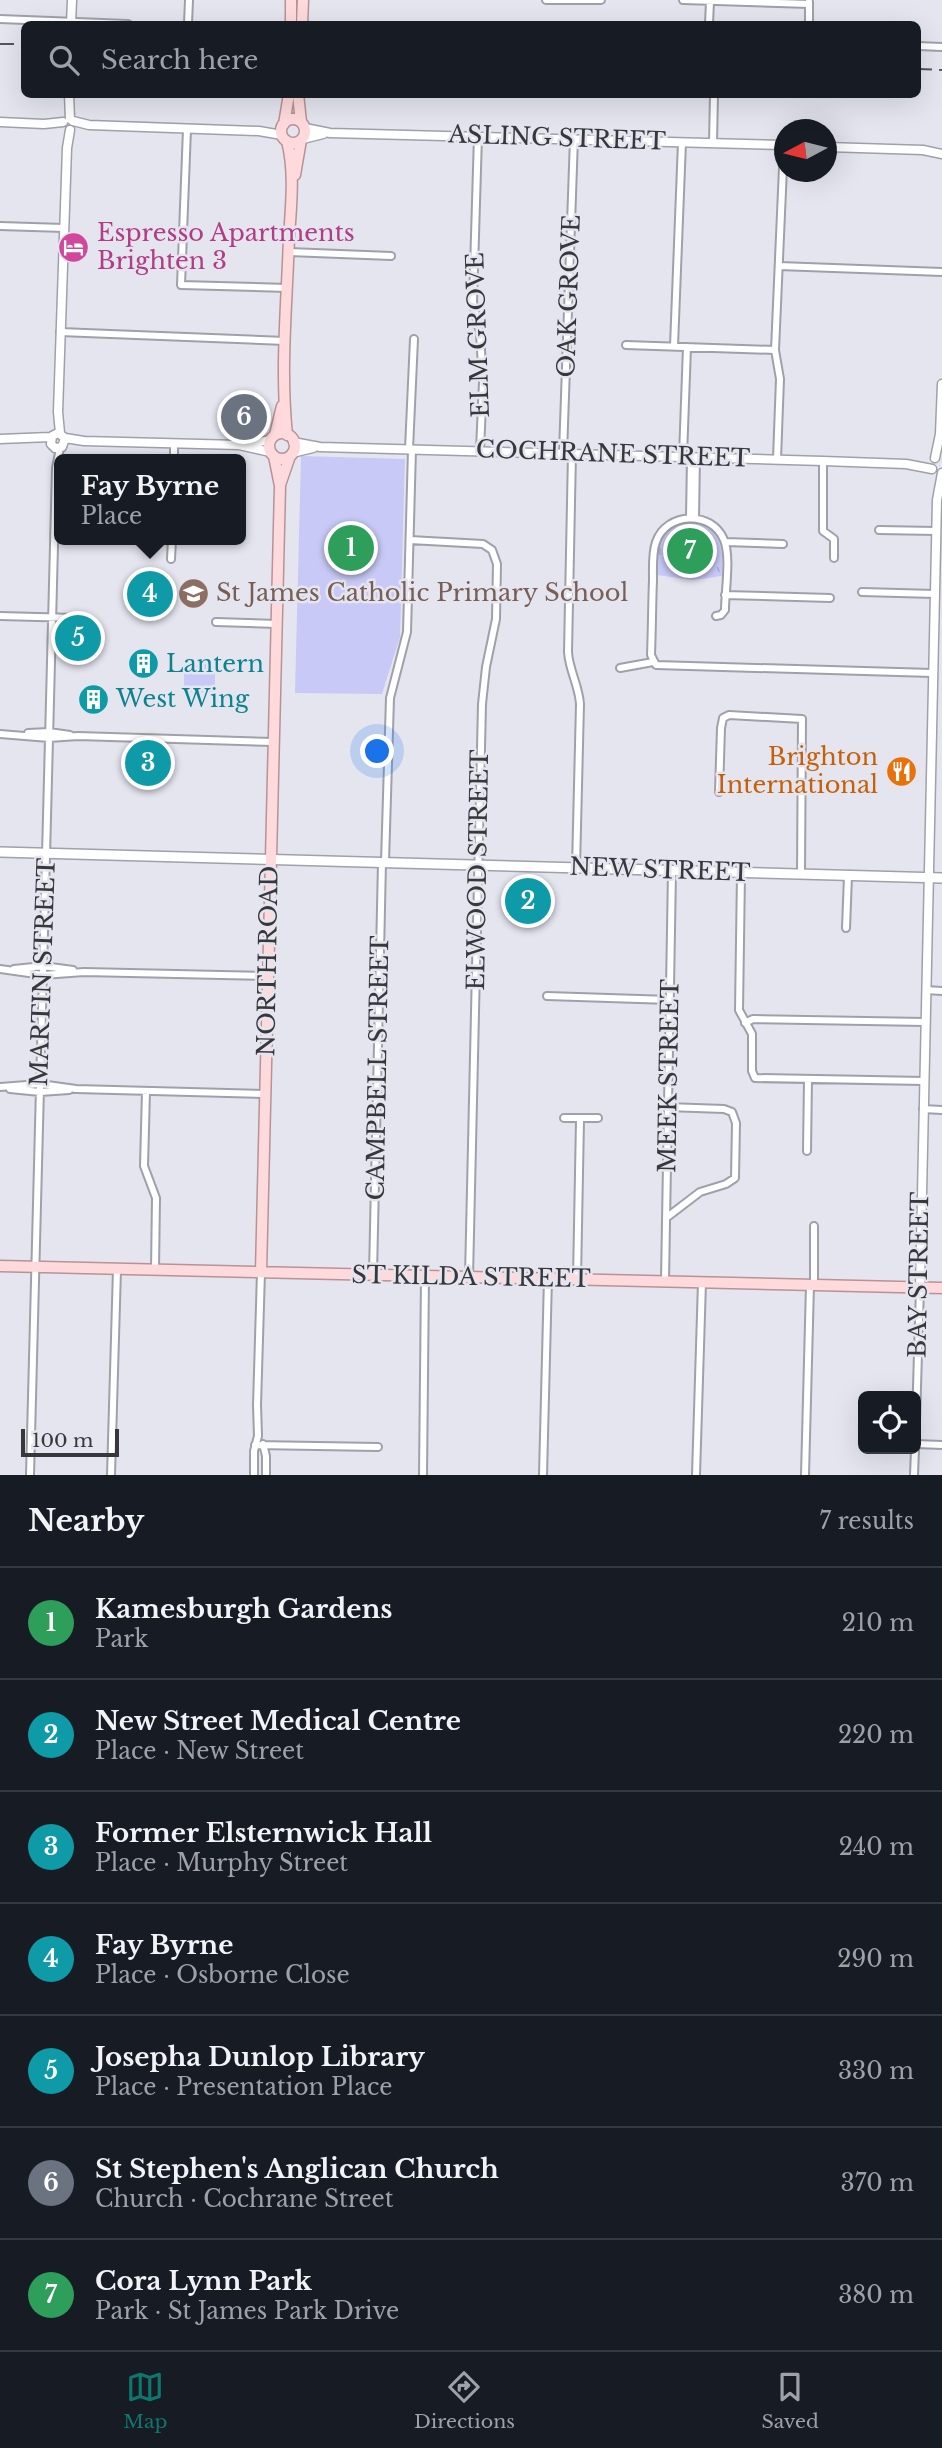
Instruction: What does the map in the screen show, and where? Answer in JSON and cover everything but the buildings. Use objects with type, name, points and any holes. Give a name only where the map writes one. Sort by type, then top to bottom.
[{"type":"main road","points":[[291,0],[291,21]]},
{"type":"main road","points":[[302,21],[303,0]]},
{"type":"main road","points":[[283,399],[273,437],[290,438],[283,399],[291,196],[290,156],[284,132],[288,98]]},
{"type":"main road","points":[[291,196],[302,139],[303,125],[299,98]]},
{"type":"main road","points":[[284,132],[294,120],[303,125]]},
{"type":"main road","points":[[284,132],[294,143],[302,139]]},
{"type":"main road","name":"NORTH ROAD","points":[[261,1272],[280,486],[272,454],[273,437]]},
{"type":"main road","name":"NORTH ROAD","points":[[280,486],[291,455],[290,438]]},
{"type":"main road","points":[[272,454],[282,459],[291,455]]},
{"type":"main road","name":"NEW STREET","points":[[0,852],[941,877]]},
{"type":"main road","name":"ST KILDA STREET","points":[[0,1266],[942,1288]]},
{"type":"street","points":[[71,21],[72,0]]},
{"type":"street","points":[[188,21],[189,0]]},
{"type":"street","points":[[546,0],[601,0]]},
{"type":"street","points":[[683,0],[809,2],[809,21]]},
{"type":"street","points":[[709,21],[710,1]]},
{"type":"street","points":[[0,19],[36,21]]},
{"type":"street","points":[[921,46],[942,47]]},
{"type":"street","points":[[712,143],[714,98]]},
{"type":"street","name":"MARTIN STREET","points":[[57,454],[69,99]]},
{"type":"street","points":[[0,122],[284,132]]},
{"type":"street","name":"ASLING STREET","points":[[303,125],[330,133]]},
{"type":"street","points":[[187,129],[181,285],[287,288]]},
{"type":"street","name":"ASLING STREET","points":[[302,139],[330,133],[774,145]]},
{"type":"street","name":"ELM GROVE","points":[[478,136],[472,302],[480,334],[481,450]]},
{"type":"street","name":"OAK GROVE","points":[[574,138],[567,453],[568,652],[580,704],[576,868]]},
{"type":"street","points":[[674,346],[682,142]]},
{"type":"street","points":[[837,146],[923,150],[942,148]]},
{"type":"street","points":[[923,150],[942,154]]},
{"type":"street","points":[[777,459],[780,379],[775,350],[782,182]]},
{"type":"street","points":[[0,226],[64,228]]},
{"type":"street","points":[[289,252],[391,256]]},
{"type":"street","points":[[779,266],[942,272]]},
{"type":"street","points":[[60,332],[285,341]]},
{"type":"street","name":"CAMPBELL STREET","points":[[373,1275],[383,862],[390,698],[407,632],[414,339]]},
{"type":"street","points":[[626,345],[775,350]]},
{"type":"street","points":[[687,347],[692,518]]},
{"type":"street","points":[[937,458],[942,384]]},
{"type":"street","points":[[940,434],[942,449]]},
{"type":"street","points":[[239,445],[273,437]]},
{"type":"street","name":"COCHRANE STREET","points":[[290,438],[320,447],[906,464],[937,471]]},
{"type":"street","points":[[0,439],[239,445],[272,454]]},
{"type":"street","points":[[174,443],[174,454]]},
{"type":"street","name":"COCHRANE STREET","points":[[291,455],[320,447]]},
{"type":"street","name":"COCHRANE STREET","points":[[906,464],[937,458]]},
{"type":"street","name":"BAY STREET","points":[[917,1391],[935,677],[937,471],[931,463],[937,458]]},
{"type":"street","points":[[823,461],[823,531],[834,539],[834,558]]},
{"type":"street","points":[[653,662],[654,545],[664,529],[678,520],[692,518],[712,526],[724,542],[725,610],[722,615],[716,617]]},
{"type":"street","points":[[879,530],[936,531]]},
{"type":"street","name":"ELWOOD STREET","points":[[410,540],[483,544],[492,550],[497,558],[496,619],[482,704],[469,1277]]},
{"type":"street","points":[[724,542],[783,544]]},
{"type":"street","name":"MARTIN STREET","points":[[30,1475],[54,543]]},
{"type":"street","points":[[171,559],[172,545]]},
{"type":"street","points":[[862,592],[935,594]]},
{"type":"street","points":[[725,594],[830,598]]},
{"type":"street","points":[[0,616],[75,618]]},
{"type":"street","points":[[216,622],[277,624]]},
{"type":"street","points":[[620,668],[653,662],[661,665],[935,677]]},
{"type":"street","points":[[719,792],[720,728],[723,718],[798,717],[804,723],[801,874]]},
{"type":"street","points":[[0,734],[274,741]]},
{"type":"street","name":"MEEK STREET","points":[[665,1281],[672,871]]},
{"type":"street","points":[[741,873],[739,1010],[753,1038],[752,1071],[755,1078],[924,1082]]},
{"type":"street","points":[[846,928],[848,876]]},
{"type":"street","points":[[3,970],[43,966],[84,972]]},
{"type":"street","points":[[3,970],[43,975],[84,972],[268,976]]},
{"type":"street","points":[[926,990],[942,991]]},
{"type":"street","points":[[547,996],[670,1000]]},
{"type":"street","points":[[745,1023],[753,1019],[925,1022]]},
{"type":"street","points":[[807,1151],[808,1079]]},
{"type":"street","points":[[1,1087],[40,1084],[76,1089],[265,1094]]},
{"type":"street","points":[[1,1087],[40,1092],[76,1089]]},
{"type":"street","points":[[146,1091],[144,1166],[156,1196],[155,1270]]},
{"type":"street","points":[[666,1218],[700,1192],[726,1184],[735,1178],[736,1123],[732,1112],[723,1109],[667,1107]]},
{"type":"street","points":[[923,1109],[942,1110]]},
{"type":"street","points":[[564,1118],[598,1118]]},
{"type":"street","points":[[577,1279],[580,1119]]},
{"type":"street","points":[[805,1475],[814,1226]]},
{"type":"street","points":[[111,1475],[117,1269]]},
{"type":"street","name":"NORTH ROAD","points":[[254,1475],[258,1436],[261,1272]]},
{"type":"street","points":[[423,1475],[425,1276]]},
{"type":"street","points":[[543,1475],[548,1278]]},
{"type":"street","points":[[696,1475],[702,1282]]},
{"type":"street","points":[[258,1436],[264,1445],[266,1475]]},
{"type":"street","points":[[255,1445],[378,1447]]},
{"type":"street","points":[[921,1447],[942,1445]]},
{"type":"street","points":[[914,1475],[915,1454]]},
{"type":"green space","points":[[301,456],[405,459],[400,637],[382,694],[295,693]]},
{"type":"green space","points":[[687,522],[707,528],[718,539],[722,556],[722,576],[693,580],[657,575],[659,549],[664,535]]},
{"type":"green space","points":[[184,664],[215,664],[215,693],[184,692]]},
{"type":"railway","points":[[0,44],[21,44]]},
{"type":"railway","points":[[921,69],[942,70]]},
{"type":"place","name":"Espresso Apartments Brighten 3","points":[[74,247]]},
{"type":"place","name":"St Stephen's Anglican Church","points":[[244,417]]},
{"type":"place","name":"Kamesburgh Gardens","points":[[351,548]]},
{"type":"place","name":"Cora Lynn Park","points":[[690,551]]},
{"type":"place","name":"St James Catholic Primary School","points":[[193,593]]},
{"type":"place","name":"Fay Byrne","points":[[150,594]]},
{"type":"place","name":"Josepha Dunlop Library","points":[[78,638]]},
{"type":"place","name":"Lantern","points":[[143,664]]},
{"type":"place","name":"West Wing","points":[[93,699]]},
{"type":"place","name":"Former Elsternwick Hall","points":[[148,763]]},
{"type":"place","name":"Brighton International","points":[[901,771]]},
{"type":"place","name":"New Street Medical Centre","points":[[528,901]]}]
